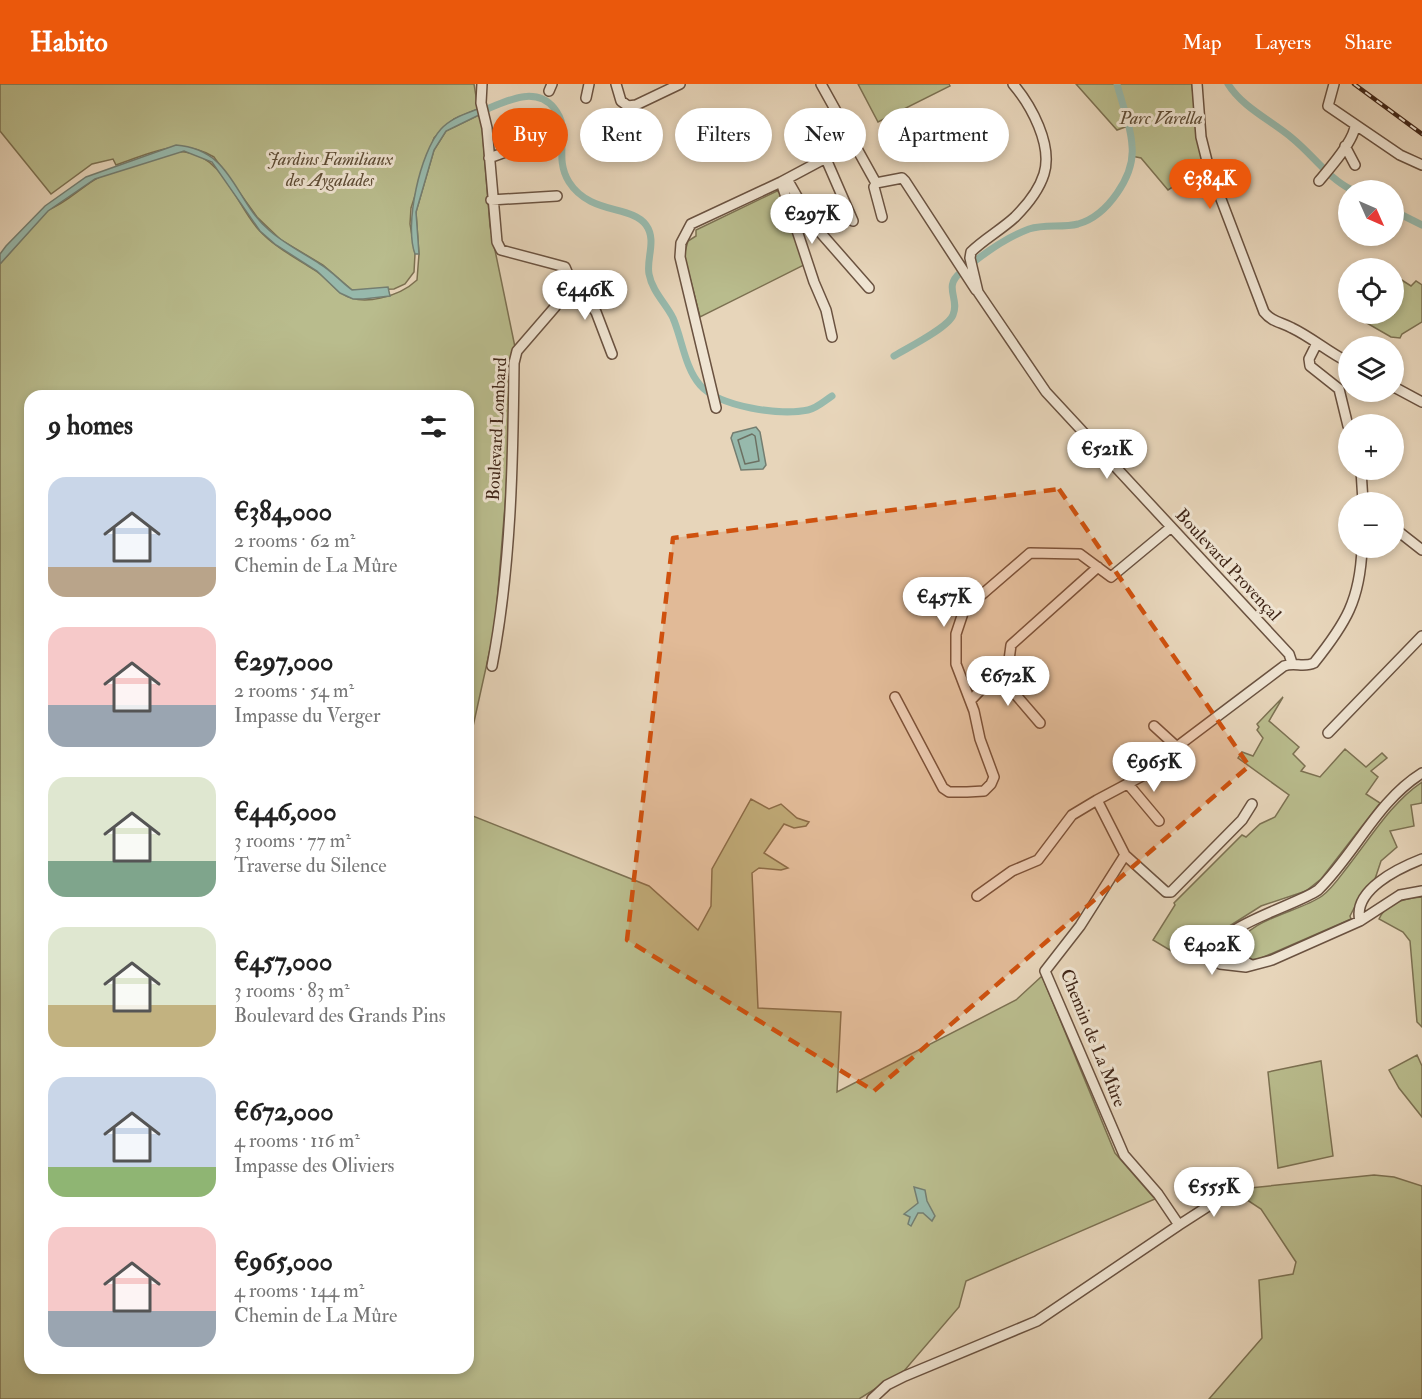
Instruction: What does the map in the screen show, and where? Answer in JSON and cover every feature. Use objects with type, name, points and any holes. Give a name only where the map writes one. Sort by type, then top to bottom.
[{"type":"street","points":[[482,84],[480,103],[485,116],[491,200],[497,242],[501,250],[565,267],[571,281],[596,312],[612,354]]},
{"type":"street","points":[[586,98],[589,84]]},
{"type":"street","points":[[616,84],[621,100],[628,106],[636,105],[680,84]]},
{"type":"street","points":[[821,84],[834,108]]},
{"type":"street","name":"Boulevard Provençal","points":[[1013,84],[1030,110],[1044,144],[1044,174],[1029,202],[1013,218],[975,248],[970,258],[970,275],[978,292],[1046,392],[1289,654],[1292,663]]},
{"type":"street","points":[[1197,84],[1201,137],[1208,165],[1264,312],[1270,320],[1293,328],[1316,345],[1338,357]]},
{"type":"street","points":[[1334,84],[1328,106],[1422,165]]},
{"type":"street","points":[[1324,175],[1345,146],[1355,125]]},
{"type":"street","points":[[1345,146],[1355,165]]},
{"type":"street","points":[[716,408],[684,274],[681,243],[691,224],[820,162]]},
{"type":"street","points":[[827,162],[853,221]]},
{"type":"street","points":[[864,162],[876,183],[874,187],[882,217]]},
{"type":"street","points":[[876,183],[902,178],[959,267],[970,275]]},
{"type":"street","points":[[784,181],[812,223],[869,288]]},
{"type":"street","points":[[784,181],[814,282],[826,310],[832,337]]},
{"type":"street","points":[[491,200],[557,196]]},
{"type":"street","name":"Boulevard Lombard","points":[[492,666],[499,630],[508,521],[514,363],[517,351],[555,307],[571,281]]},
{"type":"street","points":[[1316,345],[1309,359],[1310,366],[1339,389],[1345,414]]},
{"type":"street","points":[[1404,393],[1420,403]]},
{"type":"street","points":[[895,697],[943,788],[949,792],[984,791],[992,784],[994,777],[980,739],[971,700],[956,664],[954,650],[956,634],[964,610],[1030,554],[1080,554],[1111,577],[1170,528]]},
{"type":"street","points":[[1404,536],[1422,550]]},
{"type":"street","points":[[977,896],[1012,871],[1038,861],[1072,815],[1144,775],[1177,747],[1284,666],[1292,663],[1308,666],[1314,663],[1346,621],[1358,585],[1361,558]]},
{"type":"street","points":[[971,700],[1009,660],[1011,645],[1098,567]]},
{"type":"street","points":[[1328,733],[1422,636]]},
{"type":"street","points":[[997,673],[1040,723]]},
{"type":"street","points":[[1154,726],[1177,747]]},
{"type":"street","points":[[1422,773],[1408,783],[1378,814],[1318,891],[1248,922],[1215,947],[1212,955],[1216,963],[1238,967],[1253,966],[1369,917],[1400,895],[1422,891]]},
{"type":"street","points":[[1128,784],[1159,821]]},
{"type":"street","points":[[1097,800],[1125,855],[1166,892],[1171,892],[1242,820],[1252,804]]},
{"type":"street","name":"Chemin de La Mûre","points":[[1125,855],[1080,926],[1045,971],[1124,1155],[1158,1194],[1179,1225]]},
{"type":"street","points":[[1360,921],[1359,913],[1364,900],[1380,882],[1395,871],[1422,859]]},
{"type":"street","points":[[1248,922],[1235,938],[1233,948],[1237,957],[1253,966]]},
{"type":"street","points":[[872,1399],[887,1385],[905,1376],[1037,1321],[1235,1189]]},
{"type":"highlighted area","points":[[1059,489],[1249,766],[874,1091],[627,940],[673,538]]},
{"type":"green space","name":"Jardins Familiaux des Aygalades","points":[[0,84],[474,84],[478,109],[454,119],[434,138],[411,208],[410,224],[415,254],[414,272],[405,284],[394,289],[352,290],[323,265],[281,240],[257,217],[214,157],[201,151],[177,147],[153,152],[116,165],[113,159],[92,164],[51,194],[0,131]]},
{"type":"green space","points":[[858,84],[949,84],[950,86],[906,108],[878,108],[878,122]]},
{"type":"green space","name":"Parc Varella","points":[[1076,84],[1192,84],[1197,138],[1204,167],[1168,190],[1141,158],[1131,156],[1132,144],[1128,126],[1117,130]]},
{"type":"green space","points":[[481,114],[490,226],[515,347],[512,353],[506,493],[495,627],[474,722],[474,390],[24,390],[24,1374],[474,1374],[474,816],[649,886],[698,930],[711,906],[712,869],[751,799],[769,809],[781,804],[797,818],[809,822],[806,826],[794,828],[784,824],[764,853],[788,868],[781,870],[759,868],[752,873],[758,1008],[841,1012],[837,1092],[1016,1000],[1042,976],[1115,1153],[1155,1199],[966,1281],[959,1307],[904,1371],[859,1399],[0,1399],[0,264],[48,210],[94,180],[139,162],[167,154],[185,152],[198,155],[219,172],[250,219],[270,241],[317,271],[341,293],[359,300],[391,295],[417,280],[419,254],[416,212],[434,150],[446,131]]},
{"type":"green space","points":[[777,191],[781,194],[806,264],[700,317],[684,255],[688,241],[696,236],[696,230]]},
{"type":"green space","points":[[1404,281],[1411,286],[1416,281],[1422,285],[1422,322],[1401,336],[1389,336],[1368,324],[1404,324]]},
{"type":"green space","points":[[1283,697],[1269,721],[1299,747],[1293,754],[1305,766],[1301,771],[1320,777],[1345,749],[1366,767],[1382,753],[1387,758],[1371,771],[1378,777],[1366,794],[1380,803],[1321,879],[1306,891],[1261,906],[1215,935],[1198,956],[1183,958],[1153,940],[1175,905],[1174,903],[1242,835],[1246,837],[1260,824],[1275,817],[1289,795],[1238,758],[1242,752],[1253,756],[1263,738],[1257,730],[1259,727],[1257,724]]},
{"type":"green space","points":[[1422,782],[1422,803],[1411,805],[1414,826],[1390,831],[1397,847],[1381,861],[1374,882],[1362,893],[1350,916],[1351,919],[1259,959],[1252,960],[1243,957],[1238,947],[1243,937],[1251,929],[1312,902],[1326,893],[1401,799]]},
{"type":"green space","points":[[1422,897],[1422,1027],[1417,1022],[1410,941],[1403,932],[1379,919],[1391,905],[1403,900]]},
{"type":"green space","points":[[1417,1055],[1422,1066],[1422,1117],[1399,1088],[1389,1070]]},
{"type":"green space","points":[[1321,1061],[1333,1156],[1278,1168],[1268,1072]]},
{"type":"green space","points":[[1374,1175],[1394,1177],[1422,1186],[1422,1399],[1209,1399],[1262,1338],[1259,1280],[1293,1274],[1296,1262],[1261,1209],[1235,1192],[1240,1189]]},
{"type":"water","points":[[478,109],[481,114],[446,131],[434,150],[416,212],[419,254],[415,254],[411,225],[416,189],[433,140],[449,122]]},
{"type":"water","points":[[176,145],[195,149],[210,156],[231,178],[258,219],[270,231],[324,267],[352,290],[388,287],[390,296],[353,299],[340,293],[317,271],[276,245],[260,231],[212,162],[184,151],[95,179],[48,211],[0,264],[0,254],[6,246],[45,206],[86,177]]},
{"type":"water","points":[[756,427],[760,432],[766,465],[763,469],[741,470],[731,438],[733,433]]},
{"type":"water","points":[[914,1187],[925,1190],[927,1201],[935,1216],[932,1221],[923,1213],[918,1213],[911,1226],[908,1224],[910,1217],[904,1214],[918,1203]]},
{"type":"waterway","points":[[894,356],[936,332],[950,320],[955,309],[952,288],[955,278],[984,254],[1029,229],[1066,226],[1089,220],[1109,204],[1124,182],[1132,158],[1130,130],[1117,84]]},
{"type":"waterway","points":[[1228,84],[1241,100],[1292,138],[1338,181]]},
{"type":"waterway","points":[[480,112],[508,100],[528,96],[546,101],[554,108],[562,122],[562,161],[569,182],[588,200],[631,214],[646,225],[651,237],[648,268],[651,280],[673,318],[687,362],[695,378],[709,393],[735,404],[782,412],[811,409],[832,396]]},
{"type":"waterway","points":[[1404,216],[1422,225]]},
{"type":"railway","points":[[1354,84],[1422,134]]}]
